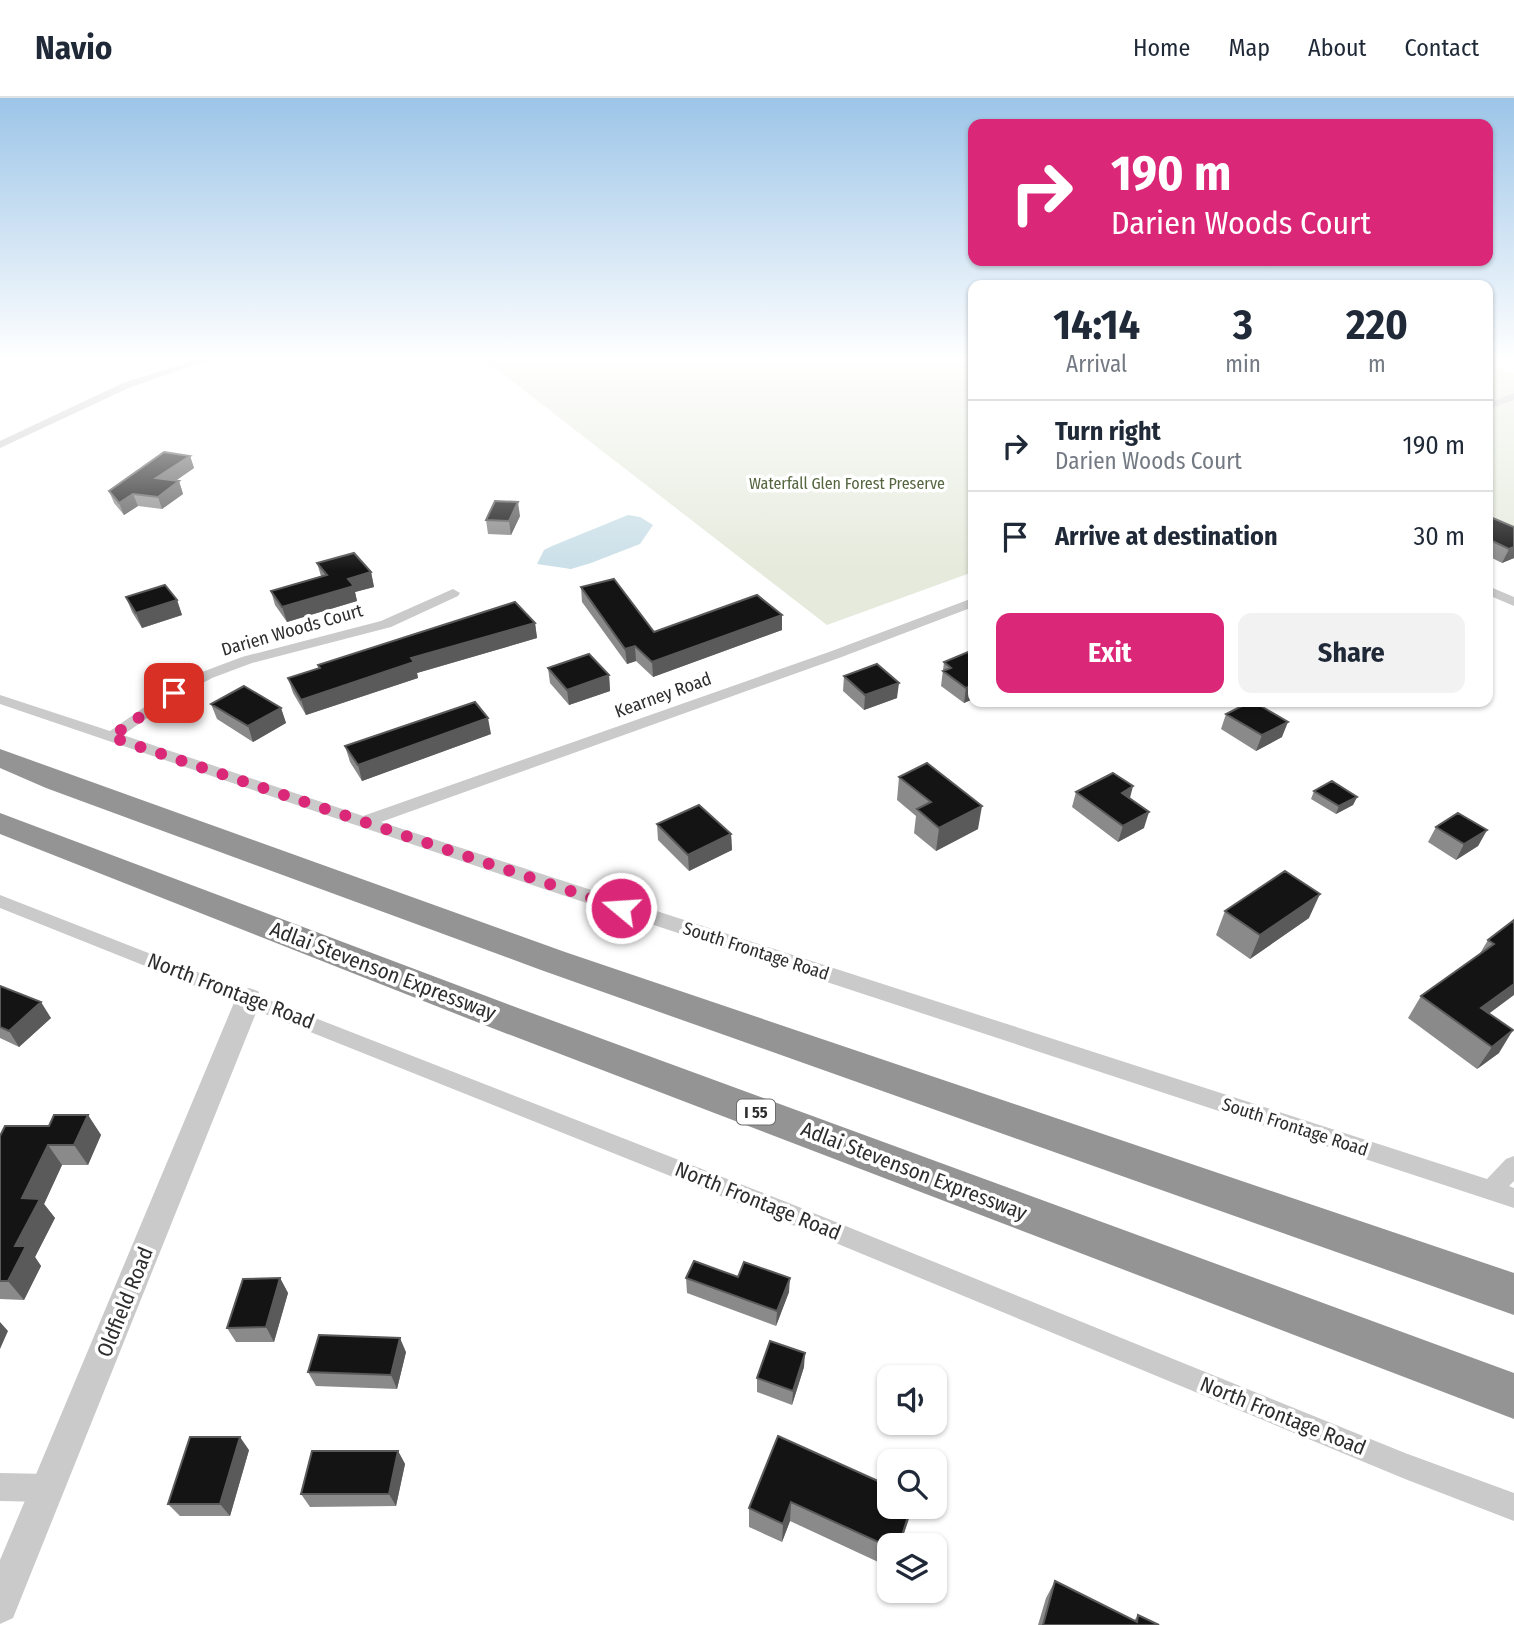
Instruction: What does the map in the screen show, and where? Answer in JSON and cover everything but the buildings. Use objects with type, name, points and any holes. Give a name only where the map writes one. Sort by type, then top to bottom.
[{"type":"highway","points":[[0,758],[56,781],[553,961],[1514,1294]]},
{"type":"highway","name":"Adlai Stevenson Expressway","points":[[0,824],[531,1028],[1514,1396]]},
{"type":"street","points":[[0,445],[33,429]]},
{"type":"street","points":[[1493,592],[1514,602]]},
{"type":"street","name":"Darien Woods Court","points":[[111,737],[174,693],[207,675],[247,660],[359,632],[405,616],[453,593]]},
{"type":"street","name":"Kearney Road","points":[[366,821],[968,604]]},
{"type":"street","name":"South Frontage Road","points":[[0,699],[555,887],[1514,1198]]},
{"type":"street","name":"North Frontage Road","points":[[0,901],[781,1210],[1405,1466],[1514,1507]]},
{"type":"street","name":"Oldfield Road","points":[[0,1605],[249,998]]},
{"type":"street","points":[[1491,1190],[1514,1166]]},
{"type":"street","points":[[0,1487],[48,1488]]},
{"type":"green space","name":"Waterfall Glen Forest Preserve","points":[[574,429],[968,429],[968,574],[827,625]]},
{"type":"green space","points":[[1493,429],[1514,429],[1514,531],[1493,522]]},
{"type":"water","points":[[628,515],[640,517],[653,525],[640,544],[571,569],[537,564],[544,550]]},
{"type":"route","points":[[174,693],[111,737],[621,908]]}]
